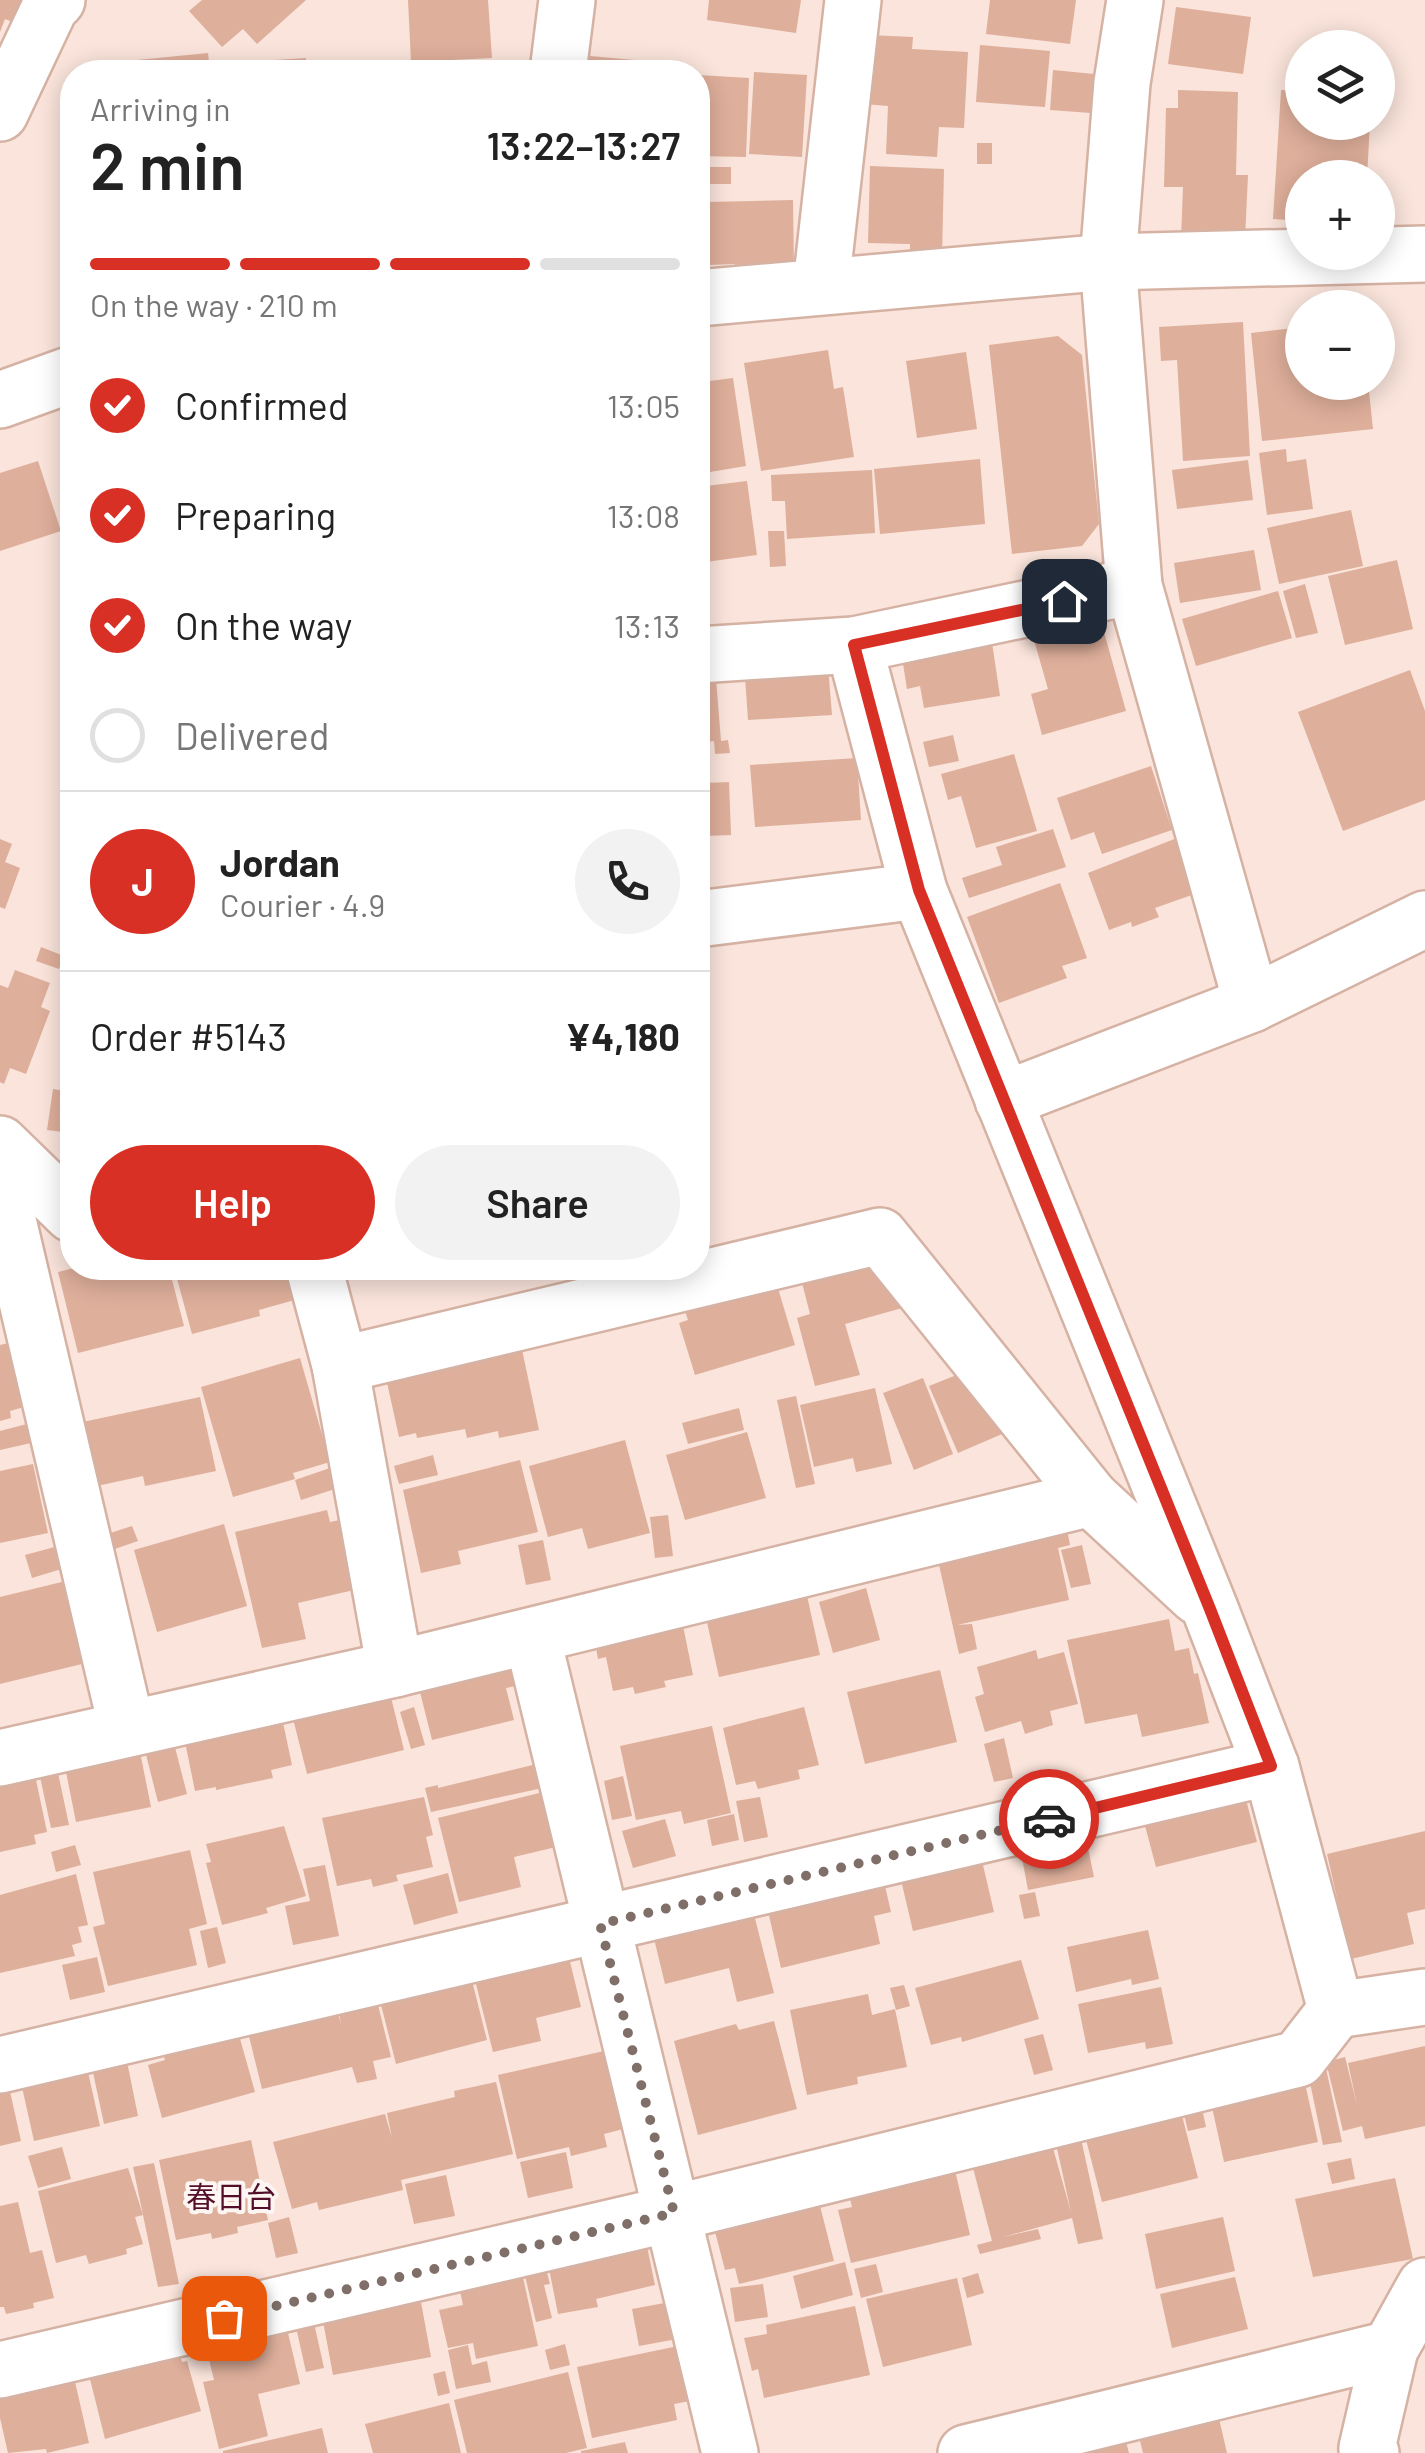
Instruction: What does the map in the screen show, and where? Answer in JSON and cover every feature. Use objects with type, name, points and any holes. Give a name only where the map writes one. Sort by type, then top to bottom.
[{"type":"street","points":[[0,114],[57,0]]},
{"type":"street","points":[[560,60],[567,0]]},
{"type":"street","points":[[821,286],[854,0]]},
{"type":"street","points":[[1135,0],[1122,83],[1108,262],[1134,586],[1252,1004]]},
{"type":"street","points":[[710,297],[1108,262],[1425,254]]},
{"type":"street","points":[[0,400],[60,378]]},
{"type":"street","points":[[710,654],[854,645],[1134,586]]},
{"type":"street","points":[[854,645],[919,890],[1271,1766],[1336,2010]]},
{"type":"street","points":[[710,917],[919,890]]},
{"type":"street","points":[[1003,1100],[1252,1004],[1425,918]]},
{"type":"street","points":[[0,1144],[60,1202]]},
{"type":"street","points":[[0,1186],[127,1729]]},
{"type":"street","points":[[710,1277],[880,1236],[1092,1498],[1210,1609]]},
{"type":"street","points":[[317,1280],[340,1365],[395,1669]]},
{"type":"street","points":[[340,1365],[696,1280]]},
{"type":"street","points":[[0,1758],[395,1669],[1092,1498]]},
{"type":"street","points":[[532,1636],[730,2453]]},
{"type":"street","points":[[0,2065],[1271,1766]]},
{"type":"street","points":[[0,2370],[674,2213],[1298,2060],[1336,2010],[1425,1997]]},
{"type":"street","points":[[1367,2451],[1390,2349],[1425,2286]]},
{"type":"street","points":[[966,2453],[1390,2349]]},
{"type":"building","points":[[0,0],[39,0],[27,28],[5,19],[0,32]]},
{"type":"building","points":[[202,0],[306,0],[257,44],[243,29],[222,47],[189,11]]},
{"type":"building","points":[[408,0],[488,0],[492,58],[411,60]]},
{"type":"building","points":[[709,0],[801,0],[796,33],[707,20]]},
{"type":"building","points":[[990,0],[1076,0],[1070,44],[986,34]]},
{"type":"building","points":[[1176,7],[1251,17],[1243,74],[1168,64]]},
{"type":"building","points":[[868,35],[913,37],[912,49],[968,52],[964,128],[939,127],[937,157],[886,154],[888,106],[864,104]]},
{"type":"building","points":[[980,45],[1050,51],[1045,107],[976,102]]},
{"type":"building","points":[[208,53],[209,60],[137,60]]},
{"type":"building","points":[[579,55],[635,60],[578,60]]},
{"type":"building","points":[[1053,70],[1094,74],[1091,113],[1050,110]]},
{"type":"building","points":[[754,72],[807,75],[802,157],[749,154]]},
{"type":"building","points":[[710,76],[749,78],[746,157],[710,156]]},
{"type":"building","points":[[1178,90],[1238,92],[1236,175],[1248,175],[1245,239],[1181,238],[1183,187],[1164,187],[1166,108],[1178,108]]},
{"type":"building","points":[[1281,90],[1285,90],[1285,140],[1369,140],[1368,160],[1285,160],[1285,220],[1273,219]]},
{"type":"building","points":[[977,143],[992,143],[992,164],[977,164]]},
{"type":"building","points":[[870,166],[944,169],[942,258],[910,257],[910,244],[868,243]]},
{"type":"building","points":[[710,167],[731,167],[731,184],[710,184]]},
{"type":"building","points":[[793,200],[794,273],[735,275],[735,264],[710,265],[710,202]]},
{"type":"building","points":[[1243,322],[1250,456],[1183,461],[1177,360],[1161,361],[1159,327]]},
{"type":"building","points":[[1285,329],[1285,400],[1370,400],[1373,429],[1262,441],[1251,333]]},
{"type":"building","points":[[1058,336],[1082,355],[1099,524],[1082,546],[1012,554],[989,345]]},
{"type":"building","points":[[828,350],[834,389],[843,387],[854,457],[761,471],[744,363]]},
{"type":"building","points":[[966,352],[977,429],[917,438],[906,361]]},
{"type":"building","points":[[733,378],[746,466],[710,472],[710,381]]},
{"type":"building","points":[[1286,449],[1287,462],[1306,459],[1313,509],[1267,515],[1259,453]]},
{"type":"building","points":[[980,459],[985,524],[880,534],[874,469]]},
{"type":"building","points":[[1248,460],[1253,500],[1177,509],[1172,470]]},
{"type":"building","points":[[38,461],[60,531],[0,551],[0,473]]},
{"type":"building","points":[[872,470],[875,533],[787,539],[785,501],[772,501],[771,475]]},
{"type":"building","points":[[747,481],[757,555],[710,561],[710,486]]},
{"type":"building","points":[[1351,510],[1363,566],[1279,584],[1267,528]]},
{"type":"building","points":[[768,531],[784,531],[786,566],[770,567]]},
{"type":"building","points":[[1254,550],[1261,590],[1180,603],[1174,563]]},
{"type":"building","points":[[1397,560],[1413,629],[1345,645],[1328,576]]},
{"type":"building","points":[[1305,584],[1318,633],[1296,638],[1283,591]]},
{"type":"building","points":[[1278,591],[1292,638],[1196,666],[1182,619]]},
{"type":"building","points":[[1101,621],[1126,711],[1042,735],[1031,694],[1048,689],[1034,640]]},
{"type":"building","points":[[991,636],[1000,696],[924,708],[920,686],[907,689],[901,651]]},
{"type":"building","points":[[826,642],[832,715],[748,720],[743,648]]},
{"type":"building","points":[[710,654],[714,654],[721,741],[728,740],[730,753],[715,754],[714,741],[710,742]]},
{"type":"building","points":[[1410,670],[1425,711],[1425,800],[1343,831],[1298,712]]},
{"type":"building","points":[[953,735],[959,761],[929,767],[923,742]]},
{"type":"building","points":[[1014,754],[1037,831],[976,848],[961,796],[948,800],[941,774]]},
{"type":"building","points":[[857,758],[861,820],[755,827],[750,765]]},
{"type":"building","points":[[1151,766],[1172,830],[1102,854],[1094,832],[1071,840],[1057,798]]},
{"type":"building","points":[[729,782],[731,835],[710,836],[710,783]]},
{"type":"building","points":[[1053,829],[1066,867],[969,898],[962,878],[1002,865],[996,847]]},
{"type":"building","points":[[1182,836],[1203,891],[1155,908],[1159,917],[1109,930],[1088,873]]},
{"type":"building","points":[[0,839],[12,844],[5,862],[20,868],[5,909],[0,907]]},
{"type":"building","points":[[1060,883],[1087,958],[1062,966],[1067,978],[999,1003],[967,917]]},
{"type":"building","points":[[41,947],[60,954],[59,969],[36,961]]},
{"type":"building","points":[[15,970],[50,983],[41,1007],[50,1011],[26,1074],[10,1068],[4,1084],[0,1082],[0,985],[8,988]]},
{"type":"building","points":[[53,1089],[60,1090],[60,1132],[47,1130]]},
{"type":"building","points":[[883,1253],[920,1303],[845,1324],[860,1375],[815,1386],[797,1318],[810,1314],[799,1271]]},
{"type":"building","points":[[58,1272],[60,1280],[172,1280],[184,1326],[78,1353]]},
{"type":"building","points":[[774,1275],[795,1345],[695,1375],[679,1323],[688,1320],[682,1303]]},
{"type":"building","points":[[177,1280],[292,1280],[298,1299],[259,1310],[260,1316],[192,1334]]},
{"type":"building","points":[[520,1340],[539,1430],[499,1438],[498,1431],[467,1438],[465,1429],[417,1438],[416,1433],[399,1437],[384,1369]]},
{"type":"building","points":[[8,1343],[24,1407],[10,1411],[11,1418],[0,1421],[0,1345]]},
{"type":"building","points":[[300,1358],[330,1462],[293,1473],[295,1479],[233,1497],[201,1387]]},
{"type":"building","points":[[974,1368],[1002,1434],[958,1453],[929,1386]]},
{"type":"building","points":[[923,1378],[953,1454],[914,1470],[883,1393]]},
{"type":"building","points":[[875,1388],[892,1464],[856,1472],[853,1458],[814,1467],[800,1405]]},
{"type":"building","points":[[796,1396],[815,1484],[796,1488],[777,1400]]},
{"type":"building","points":[[200,1397],[216,1471],[145,1486],[143,1476],[92,1487],[78,1423]]},
{"type":"building","points":[[739,1408],[744,1430],[688,1444],[682,1423]]},
{"type":"building","points":[[27,1424],[31,1443],[0,1450],[0,1431]]},
{"type":"building","points":[[747,1432],[766,1498],[685,1520],[666,1455]]},
{"type":"building","points":[[625,1440],[650,1533],[588,1549],[582,1528],[548,1537],[529,1466]]},
{"type":"building","points":[[433,1455],[438,1475],[399,1484],[394,1466]]},
{"type":"building","points":[[520,1460],[538,1532],[458,1551],[461,1564],[421,1573],[403,1490]]},
{"type":"building","points":[[33,1464],[48,1533],[0,1543],[0,1471]]},
{"type":"building","points":[[330,1468],[338,1488],[301,1500],[295,1480]]},
{"type":"building","points":[[327,1510],[330,1522],[354,1517],[371,1586],[298,1603],[306,1639],[262,1648],[235,1532]]},
{"type":"building","points":[[668,1515],[673,1556],[655,1558],[650,1517]]},
{"type":"building","points":[[1064,1515],[1070,1545],[1058,1548],[1069,1600],[957,1625],[972,1624],[977,1649],[959,1654],[935,1547]]},
{"type":"building","points":[[224,1524],[247,1606],[157,1632],[134,1550]]},
{"type":"building","points":[[132,1526],[138,1541],[106,1552],[101,1536]]},
{"type":"building","points":[[543,1540],[551,1580],[526,1585],[518,1545]]},
{"type":"building","points":[[62,1545],[68,1567],[32,1578],[25,1555]]},
{"type":"building","points":[[1082,1545],[1091,1584],[1071,1588],[1061,1550]]},
{"type":"building","points":[[70,1580],[90,1662],[0,1684],[0,1597]]},
{"type":"building","points":[[804,1582],[820,1655],[719,1677],[703,1604]]},
{"type":"building","points":[[866,1588],[880,1640],[833,1653],[819,1602]]},
{"type":"building","points":[[680,1611],[693,1675],[664,1681],[666,1687],[635,1694],[633,1687],[613,1691],[606,1657],[598,1659],[593,1629]]},
{"type":"building","points":[[1169,1619],[1175,1651],[1189,1648],[1209,1723],[1142,1737],[1137,1714],[1085,1724],[1067,1640]]},
{"type":"building","points":[[1036,1650],[1038,1659],[1064,1652],[1078,1704],[1050,1711],[1053,1725],[1025,1734],[1021,1721],[985,1732],[975,1697],[984,1694],[977,1667]]},
{"type":"building","points":[[514,1657],[521,1685],[506,1688],[514,1720],[432,1740],[414,1668]]},
{"type":"building","points":[[940,1670],[957,1742],[865,1764],[847,1692]]},
{"type":"building","points":[[385,1673],[404,1750],[307,1774],[287,1695]]},
{"type":"building","points":[[278,1699],[292,1765],[271,1770],[273,1778],[195,1791],[181,1722]]},
{"type":"building","points":[[414,1707],[425,1745],[411,1749],[400,1712]]},
{"type":"building","points":[[804,1707],[819,1765],[798,1770],[800,1779],[758,1789],[755,1781],[736,1785],[723,1728]]},
{"type":"building","points":[[168,1720],[187,1794],[158,1802],[139,1727]]},
{"type":"building","points":[[712,1726],[731,1813],[684,1824],[681,1811],[636,1820],[620,1746]]},
{"type":"building","points":[[137,1737],[151,1807],[76,1822],[62,1752]]},
{"type":"building","points":[[1004,1738],[1013,1778],[994,1782],[984,1744]]},
{"type":"building","points":[[54,1754],[69,1825],[51,1828],[36,1758]]},
{"type":"building","points":[[32,1761],[47,1832],[34,1835],[36,1844],[0,1852],[0,1768]]},
{"type":"building","points":[[541,1763],[547,1787],[431,1812],[425,1788]]},
{"type":"building","points":[[623,1776],[632,1816],[612,1820],[604,1781]]},
{"type":"building","points":[[1243,1788],[1257,1842],[1156,1867],[1140,1807]]},
{"type":"building","points":[[543,1792],[556,1847],[514,1857],[521,1887],[459,1902],[438,1818]]},
{"type":"building","points":[[424,1797],[433,1835],[426,1837],[433,1867],[396,1875],[398,1881],[373,1887],[371,1879],[337,1886],[322,1818]]},
{"type":"building","points":[[760,1797],[768,1837],[744,1842],[736,1801]]},
{"type":"building","points":[[734,1814],[739,1840],[712,1846],[707,1820]]},
{"type":"building","points":[[665,1819],[676,1856],[633,1868],[622,1831]]},
{"type":"building","points":[[1083,1824],[1094,1877],[1028,1890],[1018,1837]]},
{"type":"building","points":[[284,1826],[306,1896],[266,1908],[268,1913],[222,1925],[206,1863],[211,1862],[206,1844]]},
{"type":"building","points":[[1425,1831],[1425,1909],[1407,1913],[1414,1944],[1351,1959],[1327,1854]]},
{"type":"building","points":[[978,1844],[994,1912],[913,1931],[897,1863]]},
{"type":"building","points":[[75,1845],[81,1865],[56,1872],[51,1852]]},
{"type":"building","points":[[190,1850],[207,1924],[189,1929],[197,1965],[108,1986],[93,1927],[105,1924],[93,1872]]},
{"type":"building","points":[[879,1860],[891,1912],[874,1916],[880,1944],[781,1968],[765,1898]]},
{"type":"building","points":[[325,1865],[339,1936],[293,1945],[285,1906],[310,1901],[303,1869]]},
{"type":"building","points":[[448,1873],[458,1913],[414,1925],[403,1885]]},
{"type":"building","points":[[76,1874],[88,1925],[78,1927],[82,1942],[72,1945],[75,1956],[0,1973],[0,1895]]},
{"type":"building","points":[[1035,1892],[1040,1916],[1024,1919],[1019,1895]]},
{"type":"building","points":[[749,1895],[774,1993],[737,2002],[729,1968],[665,1984],[651,1926]]},
{"type":"building","points":[[217,1927],[226,1963],[208,1968],[200,1931]]},
{"type":"building","points":[[1148,1930],[1159,1979],[1132,1985],[1131,1979],[1076,1992],[1067,1947]]},
{"type":"building","points":[[565,1941],[581,2007],[536,2018],[541,2041],[493,2052],[471,1964]]},
{"type":"building","points":[[97,1957],[105,1992],[70,2000],[62,1965]]},
{"type":"building","points":[[466,1957],[487,2040],[396,2064],[375,1981]]},
{"type":"building","points":[[1021,1960],[1039,2019],[962,2042],[961,2037],[931,2045],[915,1988]]},
{"type":"building","points":[[373,1985],[391,2057],[373,2061],[377,2079],[357,2083],[352,2067],[262,2089],[244,2016],[333,1995],[341,2024],[338,2006]]},
{"type":"building","points":[[904,1985],[910,2006],[896,2010],[890,1988]]},
{"type":"building","points":[[1161,1987],[1173,2044],[1146,2049],[1145,2042],[1088,2053],[1078,2004]]},
{"type":"building","points":[[868,1994],[872,2015],[895,2009],[907,2067],[857,2077],[858,2084],[807,2095],[790,2010]]},
{"type":"building","points":[[233,2014],[255,2092],[162,2118],[148,2065],[165,2060],[157,2035]]},
{"type":"building","points":[[774,2021],[797,2109],[698,2135],[674,2041],[736,2024],[739,2030]]},
{"type":"building","points":[[1043,2034],[1053,2070],[1034,2075],[1024,2039]]},
{"type":"building","points":[[123,2042],[138,2116],[104,2124],[88,2049]]},
{"type":"building","points":[[1425,2046],[1425,2126],[1365,2139],[1362,2126],[1343,2131],[1326,2062],[1345,2057],[1357,2105],[1348,2063]]},
{"type":"building","points":[[604,2051],[623,2129],[604,2134],[607,2147],[571,2156],[569,2147],[517,2159],[498,2075]]},
{"type":"building","points":[[84,2054],[100,2126],[34,2141],[18,2069]]},
{"type":"building","points":[[1325,2064],[1342,2142],[1323,2145],[1307,2068]]},
{"type":"building","points":[[1302,2070],[1318,2142],[1224,2162],[1210,2098]]},
{"type":"building","points":[[7,2078],[21,2141],[0,2146],[0,2080]]},
{"type":"building","points":[[496,2082],[513,2154],[401,2180],[403,2190],[319,2210],[317,2202],[292,2209],[273,2142],[385,2114],[392,2138],[387,2113],[455,2097],[454,2091]]},
{"type":"building","points":[[1199,2094],[1206,2127],[1188,2131],[1180,2097]]},
{"type":"building","points":[[1178,2100],[1198,2178],[1102,2202],[1082,2124]]},
{"type":"building","points":[[1078,2125],[1103,2239],[1078,2244],[1072,2218],[1003,2237],[1038,2229],[1041,2239],[980,2254],[977,2245],[992,2241],[972,2164],[1049,2134],[1071,2212],[1053,2130]]},
{"type":"building","points":[[251,2140],[268,2220],[237,2227],[238,2233],[212,2239],[211,2233],[176,2240],[159,2160]]},
{"type":"building","points":[[62,2147],[71,2179],[38,2188],[28,2156]]},
{"type":"building","points":[[566,2152],[573,2188],[528,2198],[520,2162]]},
{"type":"building","points":[[951,2153],[970,2235],[851,2263],[838,2210],[852,2207],[848,2191]]},
{"type":"building","points":[[1351,2158],[1355,2179],[1332,2184],[1327,2163]]},
{"type":"building","points":[[154,2163],[179,2284],[158,2287],[133,2167]]},
{"type":"building","points":[[128,2168],[143,2215],[135,2217],[143,2244],[126,2249],[127,2254],[89,2264],[86,2255],[56,2263],[38,2191]]},
{"type":"building","points":[[446,2175],[455,2216],[414,2224],[405,2184]]},
{"type":"building","points":[[1395,2178],[1413,2259],[1313,2277],[1295,2199]]},
{"type":"building","points":[[818,2198],[834,2261],[739,2284],[735,2268],[725,2270],[713,2224]]},
{"type":"building","points":[[18,2202],[30,2253],[42,2250],[54,2298],[33,2303],[34,2308],[6,2314],[4,2307],[0,2307],[0,2206]]},
{"type":"building","points":[[289,2217],[298,2253],[276,2258],[268,2223]]},
{"type":"building","points":[[1223,2217],[1235,2271],[1156,2289],[1145,2234]]},
{"type":"building","points":[[643,2227],[655,2285],[596,2299],[598,2307],[558,2314],[546,2253]]},
{"type":"building","points":[[541,2250],[550,2284],[544,2285],[552,2318],[536,2322],[520,2255]]},
{"type":"building","points":[[519,2259],[538,2346],[476,2359],[473,2343],[448,2348],[439,2310],[463,2305],[456,2272]]},
{"type":"building","points":[[845,2262],[853,2295],[801,2309],[793,2276]]},
{"type":"building","points":[[876,2264],[883,2292],[861,2298],[854,2269]]},
{"type":"building","points":[[978,2273],[984,2293],[967,2298],[962,2278]]},
{"type":"building","points":[[1235,2277],[1248,2329],[1172,2348],[1160,2294]]},
{"type":"building","points":[[957,2278],[972,2345],[883,2367],[866,2299]]},
{"type":"building","points":[[406,2284],[410,2304],[421,2302],[431,2357],[333,2375],[320,2305]]},
{"type":"building","points":[[763,2284],[768,2317],[735,2322],[730,2288]]},
{"type":"building","points":[[670,2302],[677,2339],[639,2346],[632,2309]]},
{"type":"building","points":[[310,2305],[324,2368],[306,2372],[292,2309]]},
{"type":"building","points":[[855,2306],[870,2375],[764,2398],[758,2369],[752,2371],[744,2338],[767,2334],[766,2325]]},
{"type":"building","points":[[284,2316],[300,2384],[258,2394],[268,2436],[219,2449],[203,2382],[214,2380],[202,2330]]},
{"type":"building","points":[[177,2344],[182,2362],[187,2361],[201,2411],[105,2439],[86,2363]]},
{"type":"building","points":[[565,2344],[570,2365],[550,2370],[545,2350]]},
{"type":"building","points":[[468,2345],[472,2365],[487,2361],[491,2382],[456,2389],[448,2350]]},
{"type":"building","points":[[683,2345],[690,2401],[674,2404],[677,2420],[592,2438],[577,2367]]},
{"type":"building","points":[[70,2360],[89,2443],[47,2453],[46,2449],[8,2453],[0,2418],[0,2377]]},
{"type":"building","points":[[445,2371],[450,2393],[438,2396],[433,2374]]},
{"type":"building","points":[[568,2372],[587,2448],[566,2453],[467,2453],[454,2400]]},
{"type":"building","points":[[449,2403],[461,2453],[373,2453],[365,2424]]},
{"type":"building","points":[[1217,2410],[1227,2453],[1143,2453],[1137,2428]]},
{"type":"building","points":[[322,2428],[328,2453],[223,2453],[223,2451]]},
{"type":"building","points":[[1125,2438],[1129,2453],[1035,2453]]},
{"type":"building","points":[[625,2442],[628,2453],[581,2453],[581,2451]]},
{"type":"way so far","points":[[224,2318],[674,2213],[600,1924],[1049,1819]]},
{"type":"district","name":"春日台","points":[[231,2198]]},
{"type":"route","points":[[1049,1819],[1271,1766],[919,890],[854,645],[1064,601]]}]
